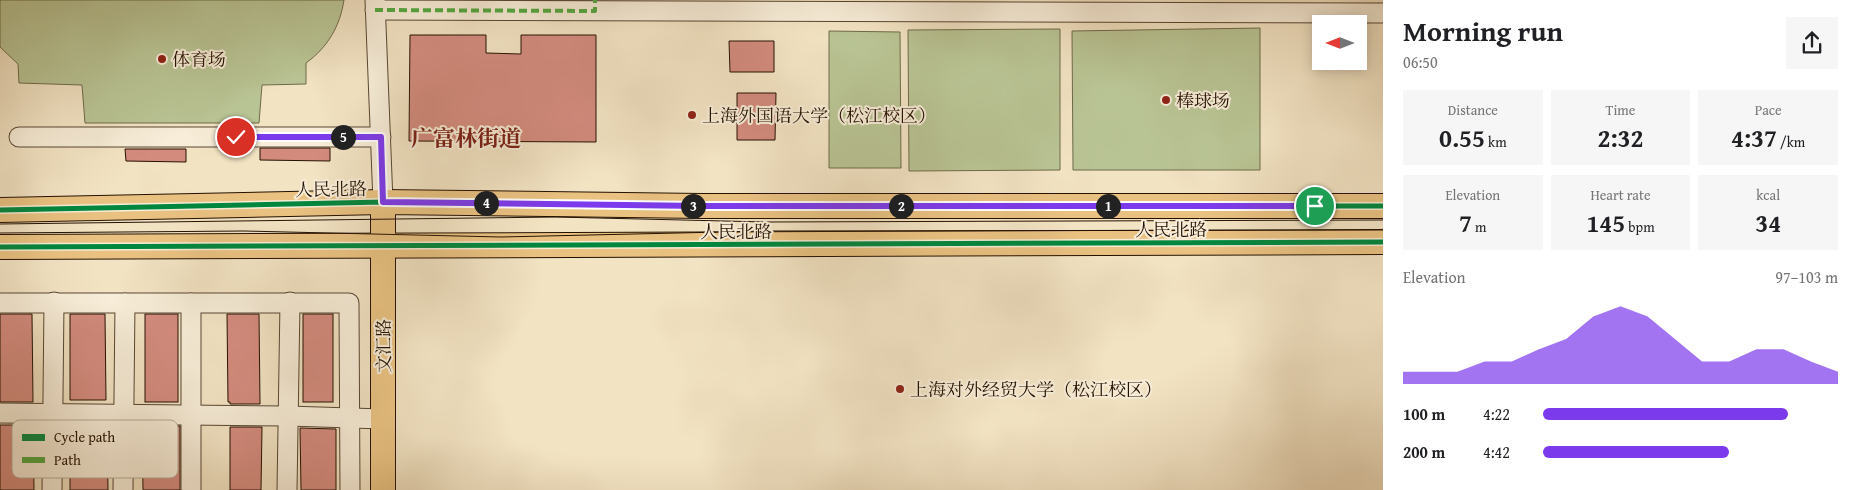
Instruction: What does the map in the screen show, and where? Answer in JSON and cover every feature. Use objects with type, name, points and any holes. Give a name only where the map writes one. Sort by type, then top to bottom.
[{"type":"main road","name":"人民北路","points":[[0,210],[383,202],[702,206],[1383,206]]},
{"type":"main road","name":"文汇路","points":[[383,202],[383,490]]},
{"type":"main road","name":"人民北路","points":[[0,247],[1383,242]]},
{"type":"street","points":[[383,202],[375,5],[1231,6],[1383,13]]},
{"type":"street","points":[[19,137],[381,137]]},
{"type":"street","points":[[53,420],[54,302]]},
{"type":"street","points":[[288,490],[290,302]]},
{"type":"street","points":[[0,303],[349,303],[348,417],[350,490]]},
{"type":"street","points":[[124,420],[125,303]]},
{"type":"street","points":[[191,303],[191,490]]},
{"type":"street","points":[[0,413],[191,414],[383,419]]},
{"type":"green space","name":"体育场","points":[[0,0],[344,0],[332,35],[321,50],[306,63],[306,84],[262,85],[259,123],[85,123],[82,85],[19,83],[18,64],[0,47]]},
{"type":"green space","points":[[392,0],[591,0],[591,2],[392,2]]},
{"type":"green space","name":"棒球场","points":[[1260,28],[1260,170],[1073,170],[1072,31]]},
{"type":"green space","points":[[1060,29],[1060,170],[909,171],[908,30]]},
{"type":"green space","points":[[829,31],[900,32],[901,168],[829,168]]},
{"type":"building","points":[[410,35],[486,35],[486,53],[521,54],[521,35],[596,35],[596,142],[409,141]]},
{"type":"building","points":[[729,41],[774,41],[774,72],[730,72]]},
{"type":"building","points":[[737,93],[776,93],[775,140],[737,140]]},
{"type":"building","points":[[260,148],[330,148],[330,161],[260,160]]},
{"type":"building","points":[[125,149],[186,149],[186,162],[126,161]]},
{"type":"building","points":[[0,314],[32,314],[33,402],[0,402]]},
{"type":"building","points":[[70,314],[105,314],[106,400],[70,400]]},
{"type":"building","points":[[145,314],[178,314],[178,402],[145,402]]},
{"type":"building","points":[[227,314],[259,314],[260,404],[230,404],[228,402]]},
{"type":"building","points":[[303,314],[333,314],[333,402],[303,402]]},
{"type":"building","points":[[0,425],[12,425],[12,478],[34,478],[34,490],[0,490]]},
{"type":"building","points":[[178,426],[180,426],[180,490],[143,490],[143,478],[178,478]]},
{"type":"building","points":[[230,427],[262,427],[261,490],[230,490]]},
{"type":"building","points":[[300,428],[336,429],[336,490],[301,490]]},
{"type":"building","points":[[70,478],[108,478],[108,490],[70,490]]},
{"type":"tram line","points":[[0,224],[556,217],[766,222],[1383,220]]},
{"type":"tram line","points":[[0,233],[244,231],[501,237],[767,231],[1383,230]]},
{"type":"marked path","points":[[375,10],[595,11],[595,0]]},
{"type":"cycle path","points":[[0,210],[383,202],[702,206],[1383,206]]},
{"type":"cycle path","points":[[0,247],[1383,242]]},
{"type":"place","name":"体育场","points":[[162,59]]},
{"type":"place","name":"棒球场","points":[[1166,100]]},
{"type":"place","name":"上海外国语大学（松江校区）","points":[[692,115]]},
{"type":"place","name":"上海对外经贸大学（松江校区）","points":[[900,389]]},
{"type":"district","name":"广富林街道","points":[[466,138]]},
{"type":"route","points":[[236,137],[381,137],[383,202],[702,206],[1315,206]]}]
